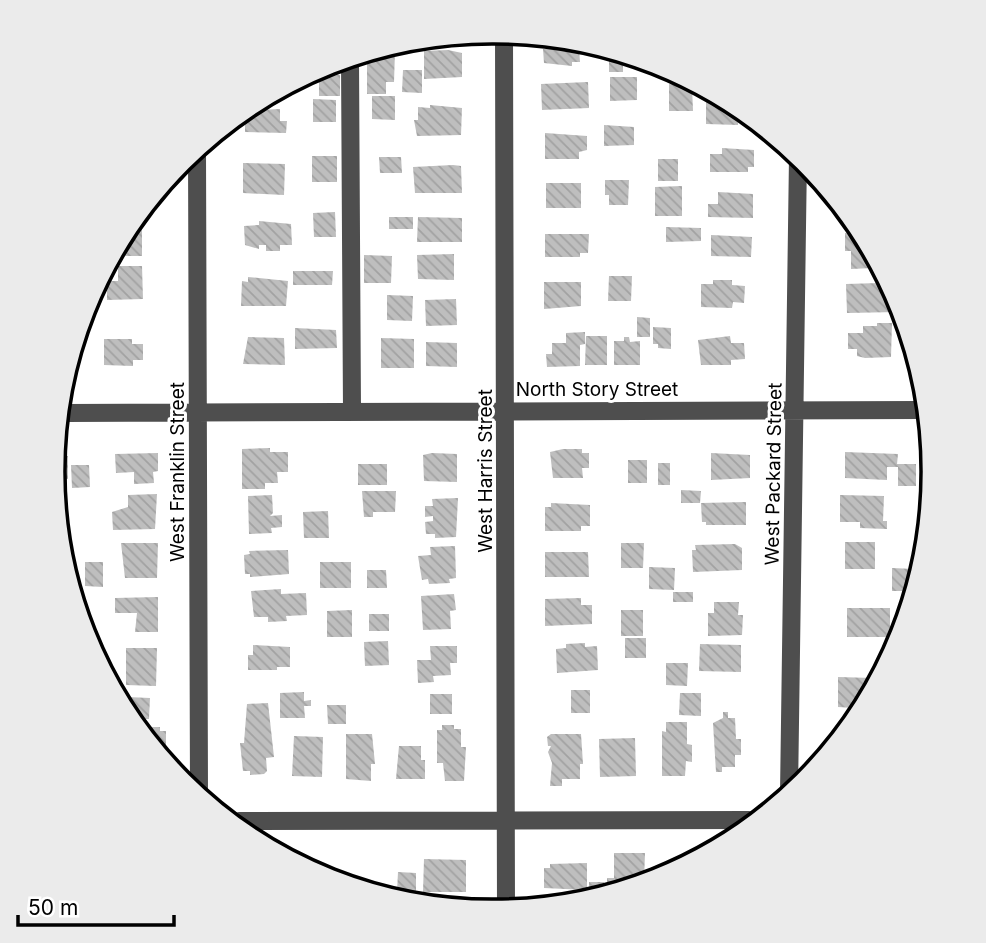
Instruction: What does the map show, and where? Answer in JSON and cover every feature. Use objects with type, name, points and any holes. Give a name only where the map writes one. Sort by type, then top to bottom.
[{"type":"street","name":"West Harris Street","points":[[504,44],[506,899]]},
{"type":"street","points":[[350,68],[352,411]]},
{"type":"street","name":"West Franklin Street","points":[[197,163],[199,782]]},
{"type":"street","name":"West Packard Street","points":[[789,779],[799,173]]},
{"type":"street","name":"North Story Street","points":[[69,413],[916,410]]},
{"type":"street","points":[[247,821],[741,820]]},
{"type":"building","points":[[543,49],[579,53],[580,62],[572,62],[572,66],[544,63]]},
{"type":"building","points":[[448,50],[462,53],[462,77],[424,79],[424,51]]},
{"type":"building","points":[[395,55],[394,82],[386,82],[386,94],[367,94],[367,63]]},
{"type":"building","points":[[609,60],[623,64],[623,72],[609,72]]},
{"type":"building","points":[[403,70],[422,70],[422,93],[402,92]]},
{"type":"building","points":[[333,75],[340,75],[340,96],[319,96],[319,81]]},
{"type":"building","points":[[610,77],[637,77],[637,100],[610,101]]},
{"type":"building","points":[[588,82],[589,108],[542,110],[541,84]]},
{"type":"building","points":[[669,84],[692,93],[693,111],[669,111]]},
{"type":"building","points":[[372,96],[395,96],[395,120],[372,119]]},
{"type":"building","points":[[313,99],[336,100],[336,122],[313,122]]},
{"type":"building","points":[[706,100],[738,121],[738,125],[706,124]]},
{"type":"building","points":[[430,105],[462,108],[461,135],[417,136],[414,120],[418,120],[418,107],[430,108]]},
{"type":"building","points":[[280,109],[280,121],[287,121],[286,133],[245,132],[245,123],[265,110]]},
{"type":"building","points":[[604,125],[634,127],[634,145],[604,146]]},
{"type":"building","points":[[545,133],[587,136],[587,150],[579,152],[579,159],[545,159]]},
{"type":"building","points":[[722,148],[754,150],[754,167],[748,167],[748,172],[710,172],[710,154],[722,154]]},
{"type":"building","points":[[312,156],[337,156],[337,182],[312,182]]},
{"type":"building","points":[[379,157],[401,157],[402,173],[380,173]]},
{"type":"building","points":[[658,159],[678,159],[678,181],[658,181]]},
{"type":"building","points":[[243,163],[285,164],[284,195],[243,193]]},
{"type":"building","points":[[461,166],[462,193],[415,193],[413,167]]},
{"type":"building","points":[[605,180],[629,180],[628,205],[609,205],[609,195],[605,195]]},
{"type":"building","points":[[546,183],[581,183],[581,208],[546,208]]},
{"type":"building","points":[[682,186],[682,216],[655,216],[655,187]]},
{"type":"building","points":[[718,192],[753,194],[753,218],[708,217],[708,204],[718,204]]},
{"type":"building","points":[[335,212],[336,237],[314,237],[313,213]]},
{"type":"building","points":[[389,217],[413,217],[413,229],[389,229]]},
{"type":"building","points":[[418,217],[462,218],[462,242],[417,242]]},
{"type":"building","points":[[259,221],[291,224],[292,245],[280,245],[280,251],[266,251],[266,245],[259,245],[259,249],[245,245],[244,226],[259,225]]},
{"type":"building","points":[[666,227],[701,228],[701,241],[666,242]]},
{"type":"building","points":[[141,228],[142,228],[142,256],[124,256]]},
{"type":"building","points":[[845,233],[849,234],[869,268],[851,269],[851,251],[845,251]]},
{"type":"building","points":[[545,234],[589,234],[588,253],[580,253],[580,257],[545,257]]},
{"type":"building","points":[[711,235],[752,237],[751,257],[711,256]]},
{"type":"building","points":[[454,254],[454,280],[418,279],[417,255]]},
{"type":"building","points":[[364,255],[392,256],[391,283],[364,283]]},
{"type":"building","points":[[118,266],[142,266],[143,299],[107,300],[109,282],[118,281]]},
{"type":"building","points":[[293,271],[333,271],[332,285],[293,285]]},
{"type":"building","points":[[609,276],[632,276],[631,301],[608,301]]},
{"type":"building","points":[[248,277],[288,281],[286,306],[241,306],[242,281],[248,282]]},
{"type":"building","points":[[713,280],[732,280],[732,285],[745,286],[744,303],[733,302],[732,308],[701,307],[701,284],[713,284]]},
{"type":"building","points":[[544,282],[581,282],[581,306],[544,309]]},
{"type":"building","points":[[877,283],[890,312],[847,313],[846,284]]},
{"type":"building","points":[[387,295],[413,296],[412,321],[387,320]]},
{"type":"building","points":[[456,299],[457,325],[426,326],[425,300]]},
{"type":"building","points":[[637,317],[650,318],[650,337],[637,337]]},
{"type":"building","points":[[877,323],[892,323],[891,357],[865,358],[857,356],[857,349],[848,349],[848,333],[863,333],[863,326],[877,326]]},
{"type":"building","points":[[653,327],[671,328],[671,349],[658,348],[658,344],[653,344]]},
{"type":"building","points":[[295,328],[336,330],[337,348],[295,349]]},
{"type":"building","points":[[585,332],[585,344],[580,345],[580,366],[547,367],[546,354],[552,354],[552,343],[566,343],[566,333]]},
{"type":"building","points":[[586,336],[607,336],[607,365],[585,365]]},
{"type":"building","points":[[730,336],[731,343],[744,343],[745,359],[731,360],[731,365],[701,365],[698,340]]},
{"type":"building","points":[[248,337],[284,338],[285,365],[243,364]]},
{"type":"building","points":[[624,337],[629,337],[630,342],[640,341],[640,365],[614,365],[614,341],[624,341]]},
{"type":"building","points":[[381,338],[414,339],[414,368],[381,368]]},
{"type":"building","points":[[104,339],[132,339],[132,344],[143,344],[143,360],[133,360],[133,366],[104,365]]},
{"type":"building","points":[[426,342],[457,343],[457,367],[426,366]]},
{"type":"building","points":[[270,448],[270,452],[288,452],[288,472],[277,472],[278,483],[265,483],[265,489],[242,489],[242,449]]},
{"type":"building","points":[[582,449],[582,453],[589,453],[589,468],[582,468],[583,478],[553,478],[550,452]]},
{"type":"building","points":[[845,452],[898,454],[897,464],[916,464],[916,486],[898,486],[898,467],[887,467],[887,480],[845,478]]},
{"type":"building","points":[[158,453],[158,471],[153,472],[154,483],[134,484],[134,472],[116,473],[115,454]]},
{"type":"building","points":[[711,453],[750,455],[750,478],[711,480]]},
{"type":"building","points":[[457,454],[457,482],[424,481],[423,455]]},
{"type":"building","points":[[66,456],[68,456],[68,479],[65,479]]},
{"type":"building","points":[[628,460],[647,460],[647,483],[628,483]]},
{"type":"building","points":[[658,463],[670,463],[670,485],[658,485]]},
{"type":"building","points":[[358,464],[387,464],[387,485],[358,485]]},
{"type":"building","points":[[71,465],[89,465],[90,487],[72,488]]},
{"type":"building","points":[[681,490],[701,491],[700,503],[681,503]]},
{"type":"building","points":[[362,491],[396,491],[395,512],[373,512],[373,517],[364,517]]},
{"type":"building","points":[[157,494],[155,529],[113,530],[112,512],[128,507],[128,495]]},
{"type":"building","points":[[272,495],[273,513],[270,516],[282,515],[282,527],[271,528],[272,533],[249,534],[248,496]]},
{"type":"building","points":[[840,495],[884,496],[883,521],[887,521],[887,529],[860,528],[860,522],[840,522]]},
{"type":"building","points":[[458,498],[456,537],[435,538],[435,534],[426,534],[425,522],[433,521],[433,516],[425,517],[425,506],[433,506],[432,499]]},
{"type":"building","points":[[746,502],[746,525],[706,525],[706,522],[702,522],[701,503]]},
{"type":"building","points":[[551,503],[590,505],[590,526],[581,526],[581,531],[545,531],[545,507],[551,507]]},
{"type":"building","points":[[328,511],[329,538],[304,538],[303,512]]},
{"type":"building","points":[[845,542],[875,542],[875,569],[845,569]]},
{"type":"building","points":[[121,543],[158,543],[157,578],[125,578]]},
{"type":"building","points":[[621,543],[644,543],[643,568],[621,568]]},
{"type":"building","points":[[735,544],[742,548],[742,570],[693,572],[692,550],[696,550],[695,545]]},
{"type":"building","points":[[455,546],[456,578],[449,579],[450,583],[429,584],[428,579],[422,580],[418,556],[431,555],[430,547]]},
{"type":"building","points":[[288,550],[289,574],[250,577],[250,574],[245,574],[244,555],[250,554],[249,551]]},
{"type":"building","points":[[545,552],[588,552],[589,577],[545,577]]},
{"type":"building","points":[[85,562],[103,562],[103,587],[85,586]]},
{"type":"building","points":[[320,562],[351,562],[351,588],[320,588]]},
{"type":"building","points":[[649,567],[675,568],[674,590],[649,589]]},
{"type":"building","points":[[892,568],[909,569],[903,591],[892,591]]},
{"type":"building","points":[[367,570],[386,570],[387,588],[367,588]]},
{"type":"building","points":[[281,589],[281,594],[306,593],[307,615],[286,616],[287,621],[268,622],[268,617],[254,617],[251,591]]},
{"type":"building","points":[[673,592],[693,592],[693,602],[673,602]]},
{"type":"building","points":[[454,594],[456,610],[450,611],[451,629],[423,630],[421,596]]},
{"type":"building","points":[[158,597],[158,632],[135,632],[137,613],[115,613],[115,598]]},
{"type":"building","points":[[581,598],[581,605],[592,605],[592,624],[545,626],[545,599]]},
{"type":"building","points":[[714,602],[739,602],[738,615],[743,615],[742,635],[708,636],[708,613],[714,613]]},
{"type":"building","points":[[847,608],[890,608],[890,630],[887,637],[847,637]]},
{"type":"building","points":[[352,610],[352,637],[327,637],[327,611]]},
{"type":"building","points":[[621,610],[643,610],[643,636],[621,636]]},
{"type":"building","points":[[369,614],[389,614],[389,631],[369,631]]},
{"type":"building","points":[[625,638],[646,638],[646,658],[625,658]]},
{"type":"building","points":[[388,641],[389,665],[365,666],[364,642]]},
{"type":"building","points":[[585,643],[585,647],[597,646],[598,670],[557,673],[556,649],[566,648],[566,644]]},
{"type":"building","points":[[700,644],[741,645],[741,672],[699,671]]},
{"type":"building","points":[[253,645],[290,647],[290,667],[248,670],[248,655],[253,655]]},
{"type":"building","points":[[430,646],[457,646],[457,663],[450,663],[451,675],[433,676],[434,682],[418,683],[417,660],[431,660]]},
{"type":"building","points":[[126,648],[157,648],[156,686],[126,685]]},
{"type":"building","points":[[666,663],[688,663],[687,686],[666,685]]},
{"type":"building","points":[[838,677],[867,678],[850,708],[838,707]]},
{"type":"building","points":[[571,690],[590,690],[590,713],[571,713]]},
{"type":"building","points":[[304,692],[304,701],[311,700],[311,706],[304,706],[305,718],[280,718],[280,693]]},
{"type":"building","points":[[680,693],[701,693],[701,716],[679,715]]},
{"type":"building","points":[[430,694],[452,694],[452,714],[430,714]]},
{"type":"building","points":[[130,697],[150,698],[149,719],[144,719]]},
{"type":"building","points":[[268,703],[274,757],[266,758],[267,771],[264,774],[250,775],[250,771],[243,771],[240,743],[244,743],[247,704]]},
{"type":"building","points":[[327,705],[346,705],[346,724],[328,724]]},
{"type":"building","points":[[723,712],[728,712],[728,718],[735,718],[736,739],[741,739],[741,755],[735,755],[735,767],[722,767],[722,772],[716,772],[713,723],[723,718]]},
{"type":"building","points":[[666,722],[687,722],[687,744],[692,745],[692,762],[686,761],[685,776],[662,776],[662,731],[666,732]]},
{"type":"building","points":[[442,725],[454,725],[454,729],[461,729],[461,747],[466,747],[464,781],[445,781],[443,763],[437,763],[437,730],[442,730]]},
{"type":"building","points":[[150,727],[160,727],[160,731],[166,731],[166,748]]},
{"type":"building","points":[[346,734],[372,734],[375,764],[371,764],[371,781],[346,779]]},
{"type":"building","points":[[551,734],[581,734],[583,764],[580,764],[580,779],[562,779],[562,786],[550,786],[552,763],[548,752],[551,746],[548,746],[547,737]]},
{"type":"building","points":[[294,736],[323,737],[322,777],[292,776]]},
{"type":"building","points":[[635,738],[636,776],[600,777],[599,739]]},
{"type":"building","points":[[399,746],[421,746],[421,760],[425,760],[425,779],[396,779]]},
{"type":"building","points":[[614,853],[645,853],[644,872],[607,884],[607,878],[614,878]]},
{"type":"building","points":[[424,859],[466,860],[466,892],[423,892]]},
{"type":"building","points":[[587,863],[587,889],[544,888],[544,868],[550,868],[550,864]]},
{"type":"building","points":[[398,872],[416,873],[416,892],[397,888]]},
{"type":"building","points":[[589,882],[604,882],[604,885],[589,888]]}]
